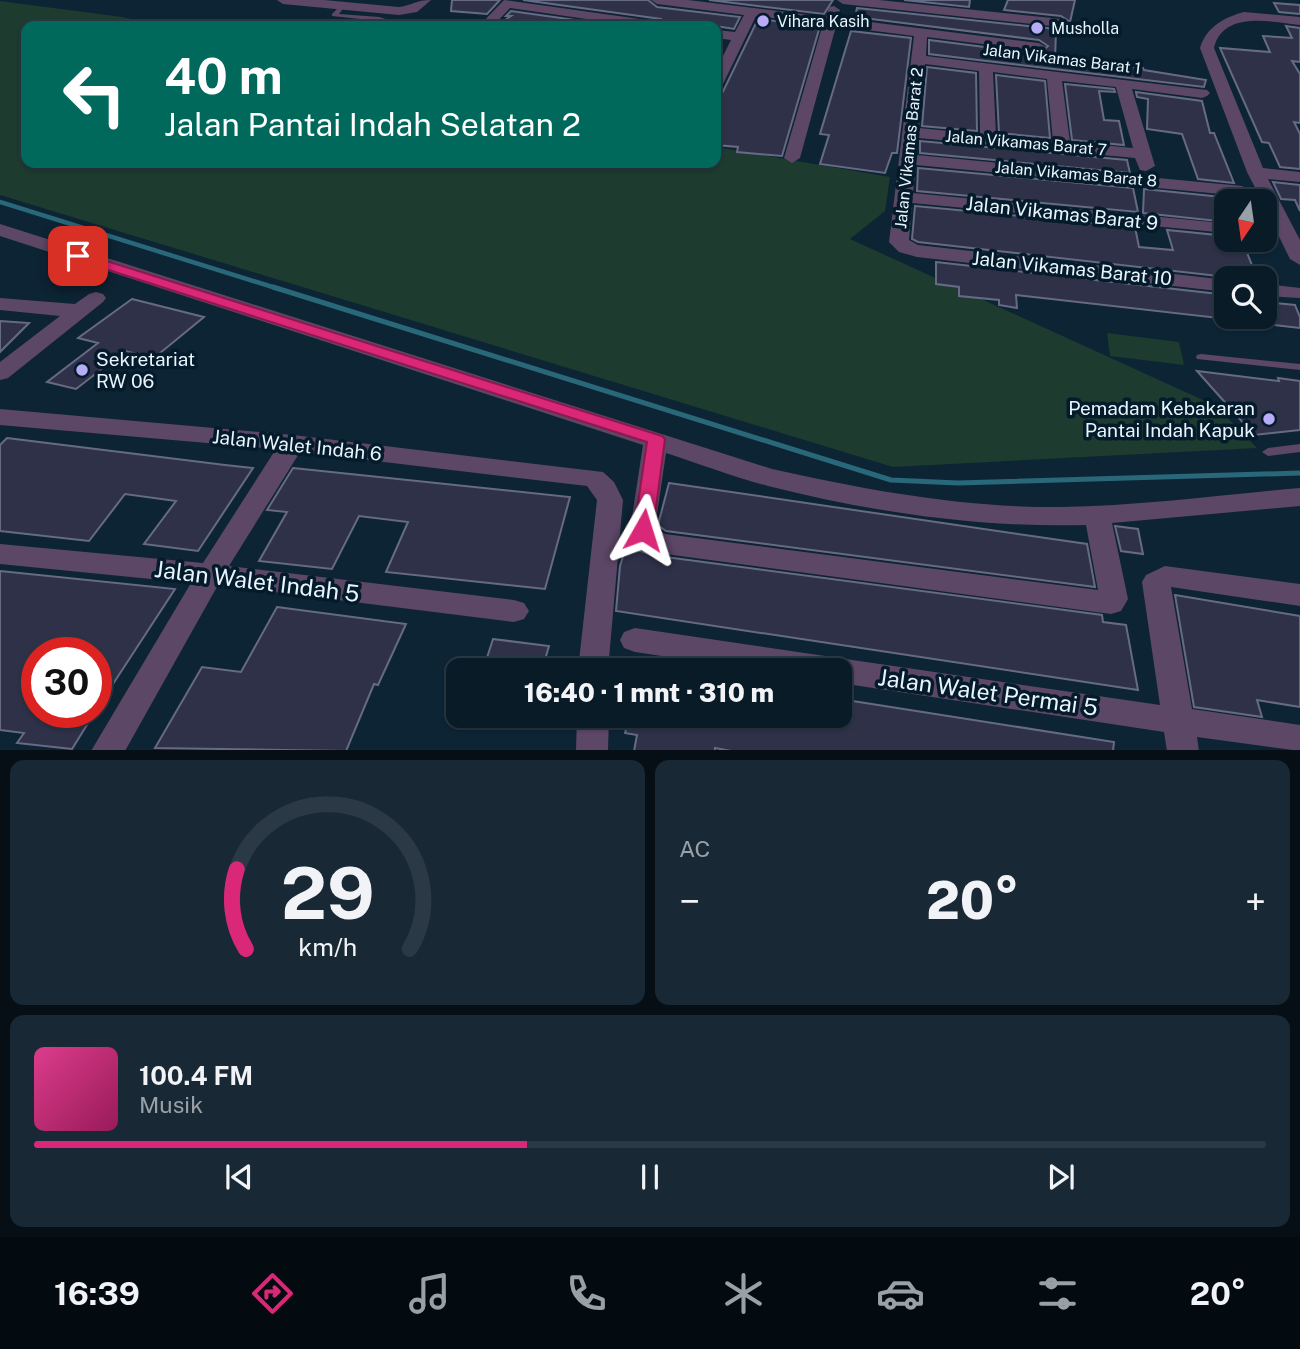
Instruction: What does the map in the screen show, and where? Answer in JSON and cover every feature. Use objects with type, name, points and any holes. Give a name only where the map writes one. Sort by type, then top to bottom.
[{"type":"street","points":[[283,0],[399,11],[412,9],[425,0]]},
{"type":"street","points":[[341,5],[355,5],[363,0]]},
{"type":"street","name":"Jalan Vikamas Barat 1","points":[[657,0],[1039,47]]},
{"type":"street","points":[[792,158],[837,0]]},
{"type":"street","points":[[843,0],[1061,23]]},
{"type":"street","points":[[1263,0],[1244,16],[1221,28],[1208,40],[1207,48],[1256,172],[1300,259]]},
{"type":"street","points":[[489,21],[509,2],[629,21]]},
{"type":"street","points":[[721,62],[751,13]]},
{"type":"street","points":[[1244,16],[1300,21]]},
{"type":"street","points":[[1221,28],[1300,35]]},
{"type":"street","name":"Jalan Vikamas Barat 2","points":[[917,251],[906,248],[899,242],[921,33]]},
{"type":"street","points":[[721,35],[738,37]]},
{"type":"street","name":"Jalan Vikamas Barat 1","points":[[918,59],[1202,93]]},
{"type":"street","points":[[986,67],[988,139]]},
{"type":"street","points":[[1054,76],[1062,146]]},
{"type":"street","points":[[1123,85],[1151,181]]},
{"type":"street","name":"Jalan Vikamas Barat 7","points":[[911,132],[1142,154]]},
{"type":"street","name":"Jalan Vikamas Barat 8","points":[[909,159],[1224,189]]},
{"type":"street","points":[[1256,172],[1300,177]]},
{"type":"street","name":"Jalan Vikamas Barat 9","points":[[902,197],[1214,228]]},
{"type":"street","points":[[0,230],[768,477],[836,493],[996,513],[1097,515],[1300,496]]},
{"type":"street","name":"Jalan Vikamas Barat 10","points":[[917,251],[1214,285]]},
{"type":"street","points":[[1277,291],[1296,293]]},
{"type":"street","points":[[0,373],[96,298]]},
{"type":"street","points":[[0,304],[77,311]]},
{"type":"street","name":"Jalan Walet Indah 6","points":[[0,417],[293,443],[594,478],[605,488],[610,500],[594,658]]},
{"type":"street","points":[[656,439],[643,530],[658,543],[1111,603],[1114,599],[1097,515]]},
{"type":"street","points":[[108,750],[210,574],[293,443]]},
{"type":"street","name":"Jalan Walet Indah 5","points":[[0,554],[210,574],[514,611]]},
{"type":"street","points":[[1183,750],[1156,582],[1165,576],[1300,595]]},
{"type":"street","name":"Jalan Walet Permai 5","points":[[635,639],[1300,739]]},
{"type":"street","points":[[592,750],[593,728]]},
{"type":"lane","points":[[341,5],[334,15],[387,21]]},
{"type":"lane","points":[[1201,357],[1300,368]]},
{"type":"lane","points":[[1268,452],[1300,448]]},
{"type":"green space","points":[[0,1],[122,17],[141,21],[21,21],[21,168],[721,168],[721,148],[890,177],[885,211],[850,239],[1216,406],[1257,448],[893,467],[0,195]]},
{"type":"green space","points":[[1107,333],[1179,342],[1184,365],[1110,356]]},
{"type":"building","points":[[452,0],[500,0],[487,14],[451,11]]},
{"type":"building","points":[[523,0],[648,0],[657,7],[740,17],[734,29],[721,27],[721,21],[661,19]]},
{"type":"building","points":[[709,0],[833,0],[824,14]]},
{"type":"building","points":[[904,0],[970,0],[969,7]]},
{"type":"building","points":[[1008,0],[1075,0],[1070,22],[1061,16],[1004,10]]},
{"type":"building","points":[[1274,3],[1300,5],[1300,14],[1279,12]]},
{"type":"building","points":[[857,8],[1056,29],[1055,60],[1143,68],[1206,80],[1204,87],[929,54],[929,40],[1039,54],[1048,46],[1039,40],[855,17]]},
{"type":"building","points":[[511,11],[582,21],[504,21],[511,16],[506,16]]},
{"type":"building","points":[[758,19],[820,26],[782,156],[737,152],[738,147],[721,145],[721,96]]},
{"type":"building","points":[[1286,26],[1300,28],[1300,62],[1292,61],[1300,74],[1300,123],[1294,122],[1300,134],[1300,169],[1280,167],[1269,143],[1262,142],[1220,48],[1270,52],[1263,36],[1292,38]]},
{"type":"building","points":[[851,31],[911,38],[897,153],[892,153],[885,173],[820,164],[829,135],[820,134]]},
{"type":"building","points":[[927,67],[976,73],[977,131],[922,126]]},
{"type":"building","points":[[996,75],[1045,81],[1050,138],[999,133]]},
{"type":"building","points":[[1065,84],[1114,89],[1115,92],[1099,91],[1104,120],[1119,121],[1124,145],[1072,140]]},
{"type":"building","points":[[1136,92],[1202,101],[1210,133],[1214,133],[1234,183],[1198,179],[1182,134],[1147,129],[1148,99],[1137,97]]},
{"type":"building","points":[[920,141],[1127,160],[1130,173],[920,153]]},
{"type":"building","points":[[918,168],[1133,188],[1138,212],[917,191]]},
{"type":"building","points":[[1273,182],[1300,185],[1300,211],[1295,200],[1281,199]]},
{"type":"building","points":[[1144,189],[1214,196],[1214,221],[1143,213]]},
{"type":"building","points":[[915,206],[1135,227],[1139,247],[1173,250],[1167,230],[1214,235],[1214,252],[1247,252],[1252,266],[1214,266],[1214,276],[918,242],[912,239]]},
{"type":"building","points":[[936,262],[1214,294],[1214,318],[1016,295],[1017,308],[999,305],[999,300],[959,296],[959,287],[936,284]]},
{"type":"building","points":[[132,299],[204,317],[154,358],[125,351],[76,389],[47,382],[98,343],[78,338]]},
{"type":"building","points":[[1277,303],[1295,305],[1300,317],[1300,328],[1277,325]]},
{"type":"building","points":[[0,321],[29,323],[0,352]]},
{"type":"building","points":[[1197,371],[1300,381],[1300,430],[1254,435]]},
{"type":"building","points":[[7,438],[253,468],[198,551],[144,544],[176,501],[125,494],[89,541],[0,531],[0,445]]},
{"type":"building","points":[[293,468],[570,497],[545,589],[386,572],[408,522],[359,516],[332,569],[259,561],[287,512],[267,510]]},
{"type":"building","points":[[669,483],[1087,544],[1095,587],[666,531],[659,526],[659,521]]},
{"type":"building","points":[[1115,526],[1138,529],[1143,554],[1121,551]]},
{"type":"building","points":[[626,547],[658,556],[1102,615],[1103,622],[1126,625],[1138,690],[616,611],[620,566]]},
{"type":"building","points":[[0,571],[175,589],[112,685],[112,637],[21,637],[21,728],[85,728],[72,749],[17,743],[24,733],[0,730]]},
{"type":"building","points":[[1175,595],[1300,616],[1300,707],[1257,700],[1262,717],[1194,707]]},
{"type":"building","points":[[277,607],[406,624],[378,685],[374,684],[346,750],[155,748],[202,667],[241,672]]},
{"type":"building","points":[[493,639],[549,646],[546,658],[487,658]]},
{"type":"building","points":[[852,701],[1114,742],[1113,750],[634,750],[637,735],[625,733],[626,728],[852,728]]},
{"type":"waterway","points":[[0,202],[279,289]]},
{"type":"waterway","points":[[273,287],[891,480],[958,483],[1300,473]]},
{"type":"place","name":"Vihara Kasih","points":[[763,21]]},
{"type":"place","name":"Musholla","points":[[1037,28]]},
{"type":"place","name":"Sekretariat RW 06","points":[[82,370]]},
{"type":"place","name":"Pemadam Kebakaran Pantai Indah Kapuk","points":[[1269,419]]},
{"type":"route","points":[[78,256],[656,439],[643,530]]}]
